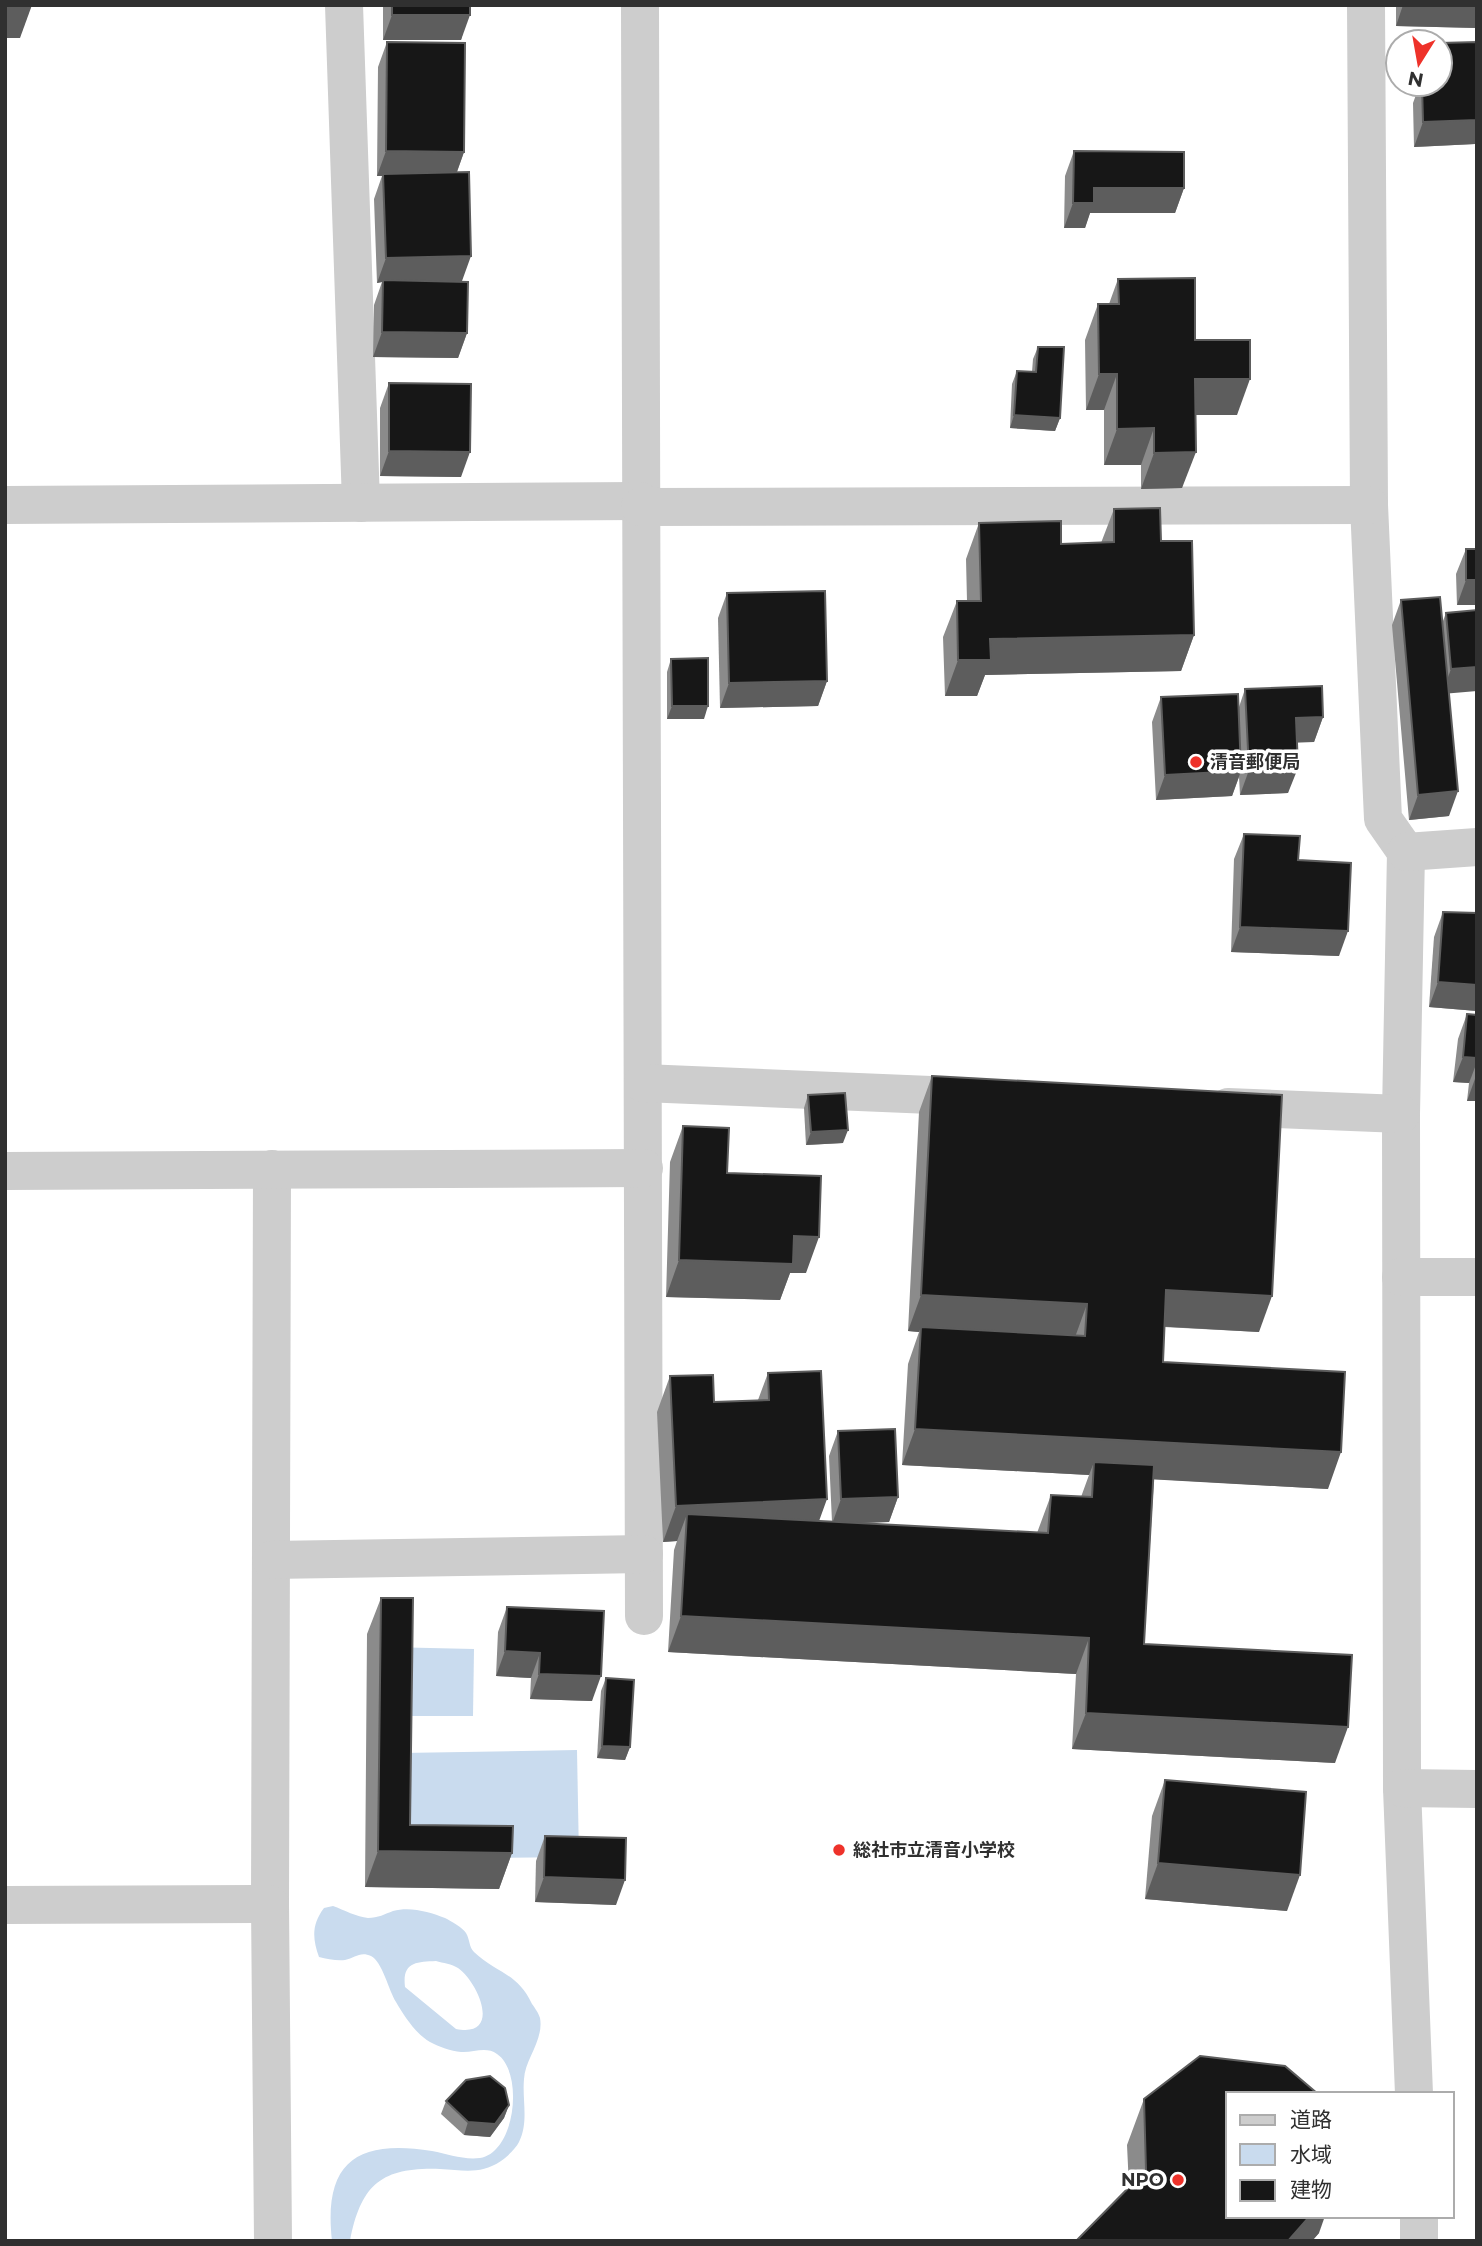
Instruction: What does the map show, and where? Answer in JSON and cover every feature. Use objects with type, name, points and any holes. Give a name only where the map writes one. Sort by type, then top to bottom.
[{"type":"street","points":[[344,5],[360,503]]},
{"type":"street","points":[[640,5],[644,1616]]},
{"type":"street","points":[[1366,5],[1368,505],[1383,819],[1406,852],[1401,1114],[1402,1788],[1414,2092]]},
{"type":"street","points":[[5,505],[1368,505]]},
{"type":"street","points":[[1406,852],[1477,847]]},
{"type":"street","points":[[643,1083],[1015,1098]]},
{"type":"street","points":[[1194,1106],[1401,1114]]},
{"type":"street","points":[[5,1171],[644,1168]]},
{"type":"street","points":[[272,1169],[270,1904],[273,2241]]},
{"type":"street","points":[[1401,1277],[1477,1277]]},
{"type":"street","points":[[271,1560],[644,1554]]},
{"type":"street","points":[[1402,1788],[1477,1789]]},
{"type":"street","points":[[5,1905],[270,1904]]},
{"type":"street","points":[[1419,2218],[1419,2241]]},
{"type":"water","points":[[386,1647],[474,1649],[473,1716],[386,1716]]},
{"type":"water","points":[[577,1750],[579,1857],[402,1859],[401,1753]]},
{"type":"water","points":[[333,1906],[368,1918],[413,1909],[445,1918],[464,1931],[474,1952],[520,1985],[538,2013],[541,2026],[525,2072],[524,2127],[514,2150],[501,2161],[479,2170],[420,2169],[389,2176],[377,2183],[368,2193],[355,2221],[350,2241],[332,2241],[331,2214],[333,2192],[340,2175],[351,2162],[365,2153],[383,2149],[406,2148],[474,2158],[492,2153],[502,2142],[508,2127],[513,2093],[511,2077],[505,2063],[497,2054],[488,2050],[449,2050],[437,2046],[420,2034],[399,2007],[379,1964],[371,1956],[361,1955],[342,1960],[319,1957],[314,1931],[324,1908]],"holes":[[[436,1961],[458,1968],[473,1985],[482,2008],[479,2025],[470,2030],[456,2029],[405,1987],[408,1968],[417,1963]]]},
{"type":"building","points":[[392,5],[470,5],[470,15],[392,15]]},
{"type":"building","points":[[387,42],[465,43],[464,152],[386,151]]},
{"type":"building","points":[[1477,42],[1477,120],[1423,122],[1422,98],[1454,98],[1454,43]]},
{"type":"building","points":[[1074,151],[1184,152],[1184,188],[1094,188],[1094,203],[1073,203]]},
{"type":"building","points":[[469,172],[471,256],[386,258],[383,174]]},
{"type":"building","points":[[1195,278],[1195,340],[1250,340],[1250,379],[1195,379],[1196,452],[1154,453],[1154,428],[1117,429],[1117,374],[1099,374],[1098,304],[1119,304],[1118,279]]},
{"type":"building","points":[[383,280],[468,282],[467,333],[382,332]]},
{"type":"building","points":[[1038,347],[1064,347],[1060,418],[1014,415],[1017,371],[1036,372]]},
{"type":"building","points":[[389,383],[471,384],[470,452],[389,451]]},
{"type":"building","points":[[1160,508],[1161,541],[1192,541],[1194,635],[990,639],[991,660],[958,660],[957,601],[981,601],[979,523],[1061,521],[1061,544],[1114,542],[1114,509]]},
{"type":"building","points":[[1466,549],[1477,549],[1477,580],[1466,580]]},
{"type":"building","points":[[825,591],[827,681],[729,683],[727,593]]},
{"type":"building","points":[[1440,597],[1458,791],[1418,795],[1401,600]]},
{"type":"building","points":[[1477,610],[1477,667],[1451,669],[1446,613]]},
{"type":"building","points":[[708,658],[708,706],[672,706],[671,659]]},
{"type":"building","points":[[1322,686],[1323,717],[1296,718],[1298,768],[1249,770],[1245,689]]},
{"type":"building","points":[[1238,694],[1241,771],[1165,775],[1161,697]]},
{"type":"building","points":[[1244,834],[1300,836],[1298,860],[1351,863],[1348,931],[1240,927]]},
{"type":"building","points":[[1443,912],[1477,913],[1477,985],[1438,982]]},
{"type":"building","points":[[1467,1014],[1477,1015],[1477,1058],[1463,1057]]},
{"type":"building","points":[[932,1076],[1282,1095],[1272,1296],[1166,1290],[1163,1362],[1345,1372],[1341,1452],[915,1429],[921,1327],[1085,1336],[1087,1304],[921,1295]]},
{"type":"building","points":[[845,1093],[848,1130],[811,1132],[808,1095]]},
{"type":"building","points":[[683,1126],[729,1128],[727,1173],[821,1176],[819,1237],[794,1236],[793,1264],[679,1260]]},
{"type":"building","points":[[821,1371],[827,1499],[676,1506],[670,1376],[713,1375],[714,1402],[769,1400],[768,1373]]},
{"type":"building","points":[[895,1429],[898,1497],[841,1499],[838,1431]]},
{"type":"building","points":[[1094,1462],[1154,1465],[1144,1644],[1352,1655],[1348,1727],[1086,1713],[1089,1638],[681,1616],[687,1514],[1048,1533],[1051,1495],[1092,1497]]},
{"type":"building","points":[[381,1598],[413,1598],[410,1825],[513,1826],[512,1853],[378,1851]]},
{"type":"building","points":[[507,1607],[604,1611],[601,1676],[539,1674],[540,1653],[505,1651]]},
{"type":"building","points":[[606,1678],[634,1680],[630,1747],[602,1746]]},
{"type":"building","points":[[1165,1780],[1306,1792],[1300,1875],[1158,1863]]},
{"type":"building","points":[[545,1836],[626,1838],[625,1880],[544,1877]]},
{"type":"building","name":"NPO","points":[[1200,2056],[1285,2066],[1316,2092],[1226,2092],[1226,2218],[1308,2218],[1288,2241],[1076,2241],[1146,2170],[1144,2099]]},
{"type":"building","points":[[490,2076],[505,2088],[509,2105],[495,2124],[468,2122],[446,2101],[466,2080]]},
{"type":"place","name":"清音郵便局","points":[[1196,762]]},
{"type":"place","name":"総社市立清音小学校","points":[[839,1850]]},
{"type":"place","name":"NPO","points":[[1178,2180]]}]
